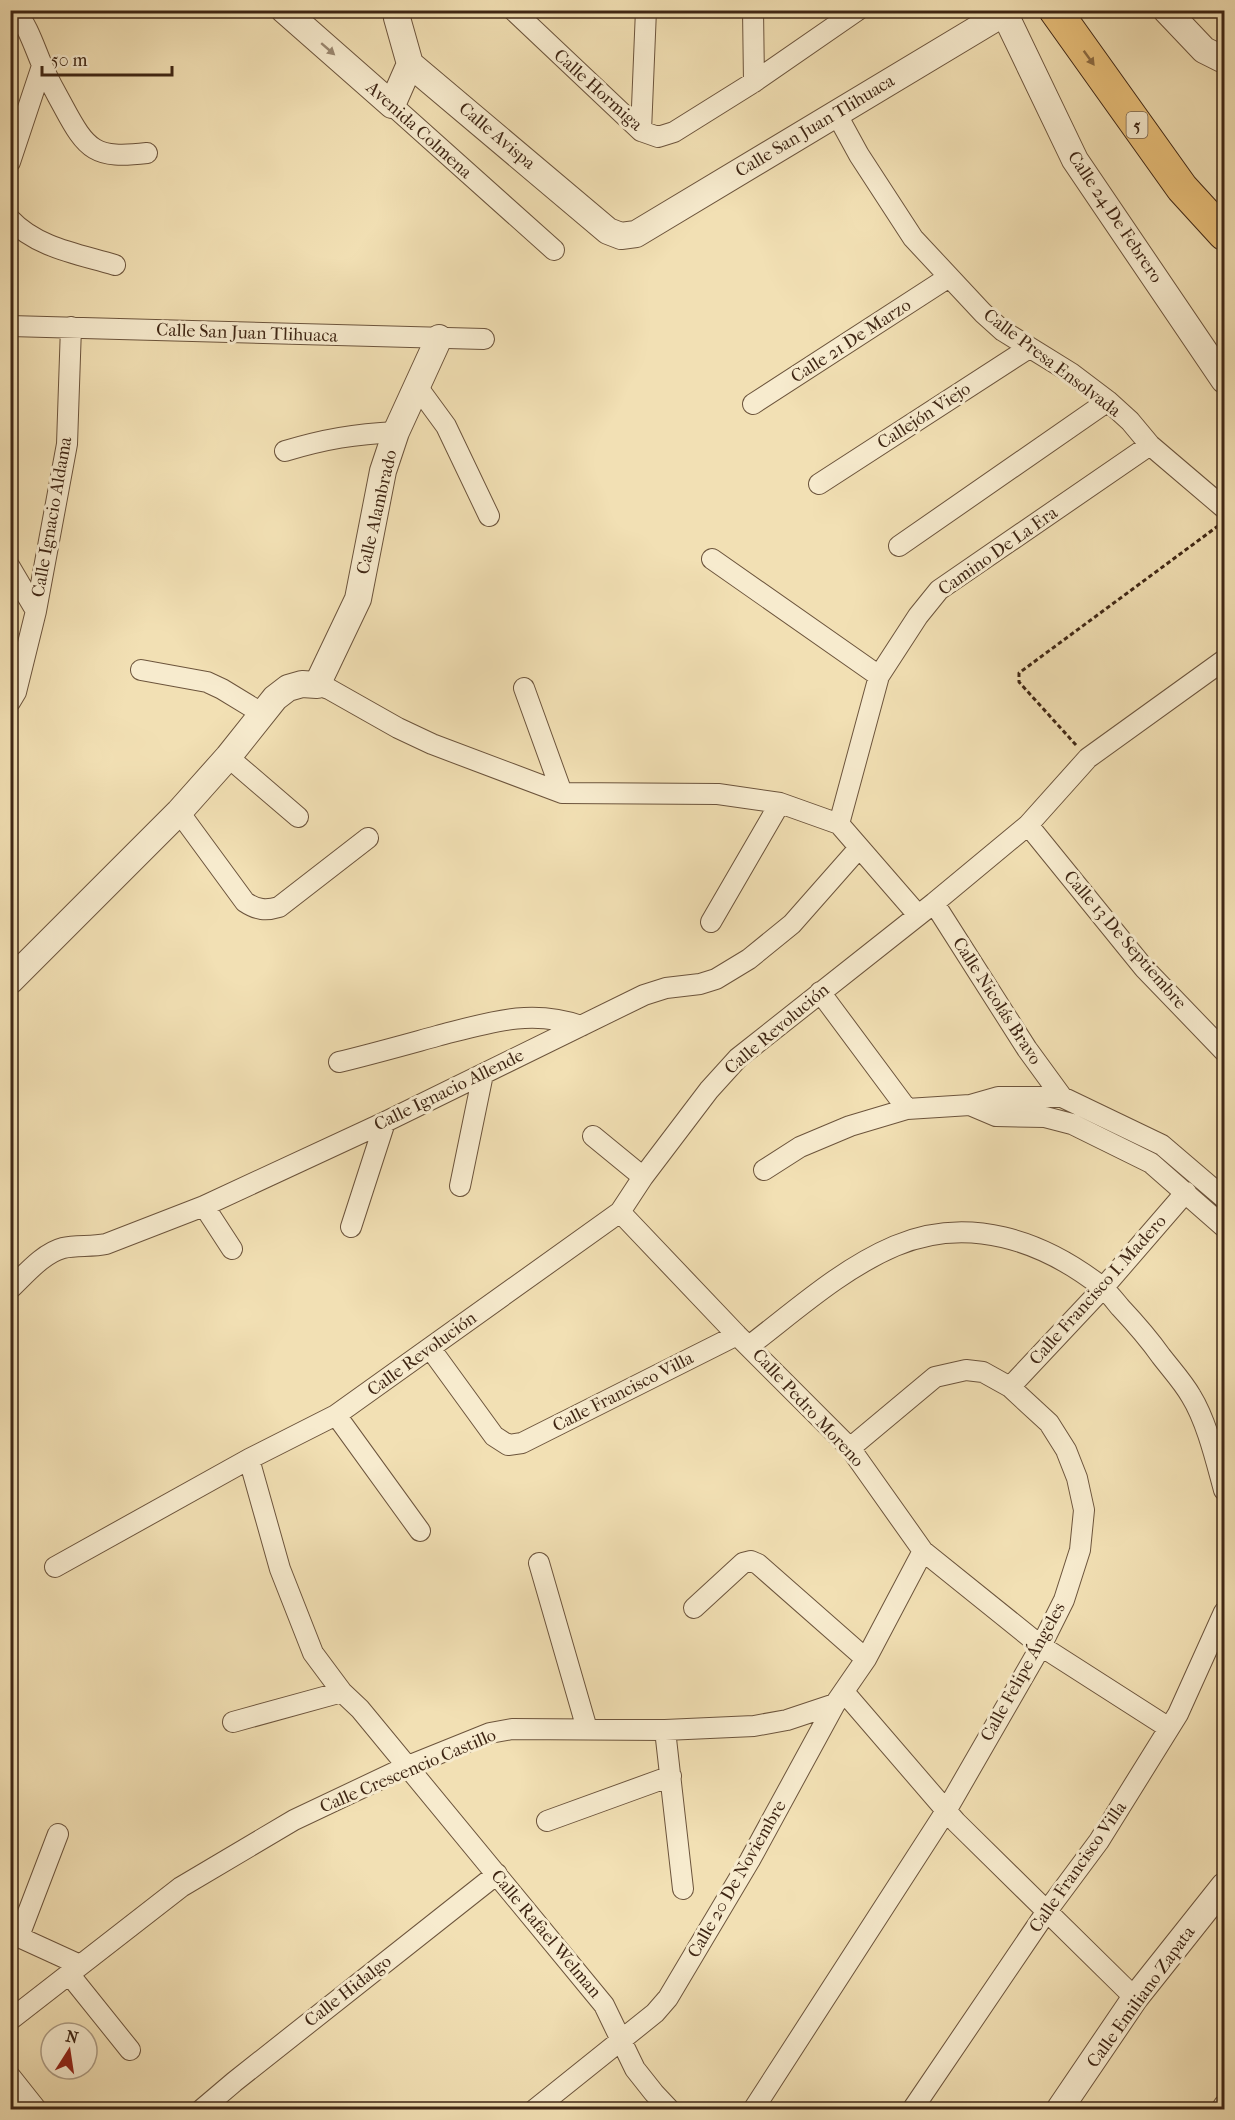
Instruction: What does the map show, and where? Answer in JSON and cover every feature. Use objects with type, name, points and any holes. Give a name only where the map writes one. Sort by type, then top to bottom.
[{"type":"main road","name":"5","points":[[1055,10],[1182,188],[1224,234]]},
{"type":"main road","name":"5","points":[[1082,10],[1193,171],[1224,206]]},
{"type":"street","name":"Avenida Colmena","points":[[284,10],[554,250]]},
{"type":"street","name":"Calle Hormiga","points":[[513,10],[641,131],[658,137],[674,132],[754,82],[858,10]]},
{"type":"street","points":[[641,131],[646,10]]},
{"type":"street","points":[[753,10],[754,82]]},
{"type":"street","points":[[1166,10],[1214,55]]},
{"type":"street","name":"Calle San Juan Tlihuaca","points":[[621,236],[636,234],[1003,12]]},
{"type":"street","name":"Calle 24 De Febrero","points":[[1003,12],[1075,160],[1224,380]]},
{"type":"street","points":[[392,105],[410,64],[395,13]]},
{"type":"street","points":[[25,16],[42,66],[78,134],[86,144],[97,151],[111,154],[147,153]]},
{"type":"street","name":"Calle Avispa","points":[[410,64],[609,231],[621,236]]},
{"type":"street","points":[[10,162],[42,66]]},
{"type":"street","name":"Calle Presa Ensolvada","points":[[836,113],[859,155],[913,238],[949,277],[1003,331],[1071,373],[1108,401],[1130,421],[1150,445],[1224,508]]},
{"type":"street","points":[[10,219],[34,239],[115,266]]},
{"type":"street","name":"Calle 21 De Marzo","points":[[753,404],[949,277]]},
{"type":"street","name":"Calle San Juan Tlihuaca","points":[[10,326],[484,339]]},
{"type":"street","name":"Calle Ignacio Aldama","points":[[10,702],[16,692],[36,611],[67,444],[71,327]]},
{"type":"street","name":"Calle Alambrado","points":[[317,685],[358,599],[383,471],[396,432],[439,338]]},
{"type":"street","name":"Callejón Viejo","points":[[819,484],[1029,348]]},
{"type":"street","points":[[416,385],[446,426],[489,516]]},
{"type":"street","points":[[899,546],[1108,401]]},
{"type":"street","points":[[285,451],[324,439],[396,432]]},
{"type":"street","name":"Camino De La Era","points":[[839,824],[879,676],[918,616],[939,590],[1150,445]]},
{"type":"street","points":[[712,559],[879,676]]},
{"type":"street","points":[[10,567],[36,611]]},
{"type":"street","name":"Calle Revolución","points":[[55,1567],[249,1459],[336,1415],[620,1212],[643,1177],[709,1090],[738,1058],[934,903],[1028,825],[1088,759],[1224,660]]},
{"type":"street","points":[[141,670],[207,682],[222,688],[262,714]]},
{"type":"street","points":[[10,981],[179,812],[228,757],[275,698],[288,687],[302,684],[329,689],[398,728],[432,744],[562,793],[718,794],[780,802],[839,824],[918,915]]},
{"type":"street","points":[[524,688],[562,793]]},
{"type":"street","points":[[228,757],[298,817]]},
{"type":"street","points":[[711,922],[780,802]]},
{"type":"street","points":[[179,812],[245,902],[261,909],[269,910],[279,906],[368,838]]},
{"type":"street","name":"Calle 13 De Septiembre","points":[[1028,825],[1144,968],[1224,1051]]},
{"type":"street","name":"Calle Ignacio Allende","points":[[10,1289],[44,1258],[63,1248],[106,1244],[204,1206],[384,1122],[644,995],[666,988],[700,984],[716,979],[749,958],[792,924],[860,848]]},
{"type":"street","name":"Calle Nicolás Bravo","points":[[934,903],[1027,1049],[1062,1097]]},
{"type":"street","points":[[820,992],[907,1108]]},
{"type":"street","points":[[339,1062],[502,1019],[536,1016],[562,1019],[581,1026]]},
{"type":"street","points":[[460,1186],[483,1074]]},
{"type":"street","points":[[764,1170],[800,1147],[850,1126],[907,1108],[970,1105],[998,1097],[1062,1097],[1162,1145],[1224,1198]]},
{"type":"street","points":[[970,1105],[996,1116],[1051,1118],[1072,1124],[1151,1163],[1224,1227]]},
{"type":"street","points":[[351,1227],[384,1122]]},
{"type":"street","points":[[593,1136],[643,1177]]},
{"type":"street","name":"Calle Francisco I. Madero","points":[[1010,1387],[1103,1288],[1186,1192]]},
{"type":"street","points":[[204,1206],[232,1249]]},
{"type":"street","name":"Calle Pedro Moreno","points":[[620,1212],[850,1448],[923,1551],[1041,1646],[1169,1728]]},
{"type":"street","name":"Calle Francisco Villa","points":[[430,1348],[494,1436],[508,1444],[522,1443],[743,1340],[847,1272],[895,1246],[926,1236],[958,1231],[985,1233],[1023,1241],[1059,1259],[1103,1288],[1149,1339],[1192,1396],[1211,1445],[1224,1490]]},
{"type":"street","name":"Calle Felipe Ángeles","points":[[753,2109],[946,1811],[1041,1646],[1064,1600],[1080,1550],[1084,1510],[1077,1478],[1066,1450],[1049,1423],[1010,1387],[983,1372],[966,1370],[935,1377],[850,1448]]},
{"type":"street","points":[[336,1415],[420,1531]]},
{"type":"street","name":"Calle Rafael Welman","points":[[249,1459],[280,1569],[313,1653],[342,1692],[360,1708],[604,2004],[636,2069],[654,2093],[670,2109]]},
{"type":"street","points":[[923,1551],[866,1659],[840,1698],[946,1811],[1136,1998]]},
{"type":"street","points":[[694,1608],[743,1563],[751,1561],[758,1564],[866,1659]]},
{"type":"street","points":[[539,1563],[587,1729]]},
{"type":"street","name":"Calle Francisco Villa","points":[[912,2109],[1047,1911],[1099,1841],[1178,1714],[1224,1612]]},
{"type":"street","points":[[233,1722],[342,1692]]},
{"type":"street","name":"Calle Crescencio Castillo","points":[[10,2020],[181,1887],[294,1820],[408,1766],[490,1733],[512,1729],[665,1730],[754,1726],[787,1720],[840,1698]]},
{"type":"street","name":"Calle 20 De Noviembre","points":[[534,2109],[655,2013],[668,1998],[750,1860],[840,1698]]},
{"type":"street","points":[[665,1730],[683,1889]]},
{"type":"street","points":[[546,1821],[671,1776]]},
{"type":"street","points":[[58,1834],[15,1934],[75,1970],[130,2050]]},
{"type":"street","name":"Calle Hidalgo","points":[[201,2109],[497,1874]]},
{"type":"street","name":"Calle Emiliano Zapata","points":[[1059,2109],[1136,1998],[1224,1886]]},
{"type":"street","points":[[10,2076],[37,2109]]},
{"type":"street","points":[[1221,2109],[1224,2105]]},
{"type":"path","points":[[1088,759],[1019,682],[1019,674],[1025,667],[1224,521]]}]
